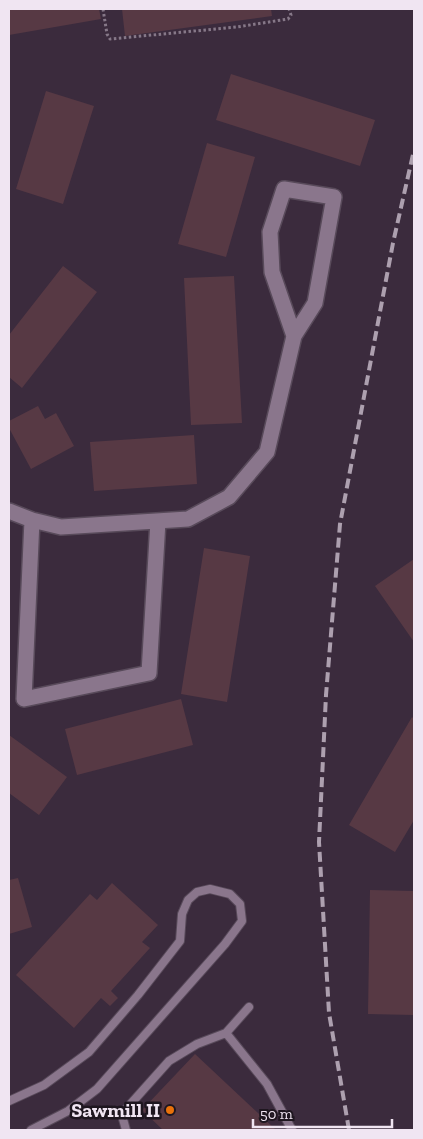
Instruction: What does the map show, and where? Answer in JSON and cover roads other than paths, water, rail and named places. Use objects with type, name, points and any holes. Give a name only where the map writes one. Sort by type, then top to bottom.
[{"type":"street","points":[[9,511],[32,520],[61,527],[158,521],[188,519],[230,497],[267,452],[294,336],[315,303],[334,197],[284,189],[270,232],[272,272],[294,336]]},
{"type":"street","points":[[32,520],[24,699],[149,673],[158,521]]},
{"type":"lane","points":[[9,1101],[44,1085],[89,1052],[138,995],[180,941],[182,914],[188,900],[196,892],[210,889],[230,894],[240,904],[242,921],[225,944],[97,1089],[68,1111],[31,1130]]},
{"type":"lane","points":[[126,1130],[123,1119],[127,1108],[169,1061],[197,1044],[226,1033],[249,1007]]},
{"type":"lane","points":[[226,1033],[268,1084],[292,1130]]},
{"type":"railway","points":[[349,1130],[329,1013],[319,842],[326,695],[340,524],[393,243],[414,150]]},
{"type":"place","name":"Sawmill II","points":[[170,1110]]}]
